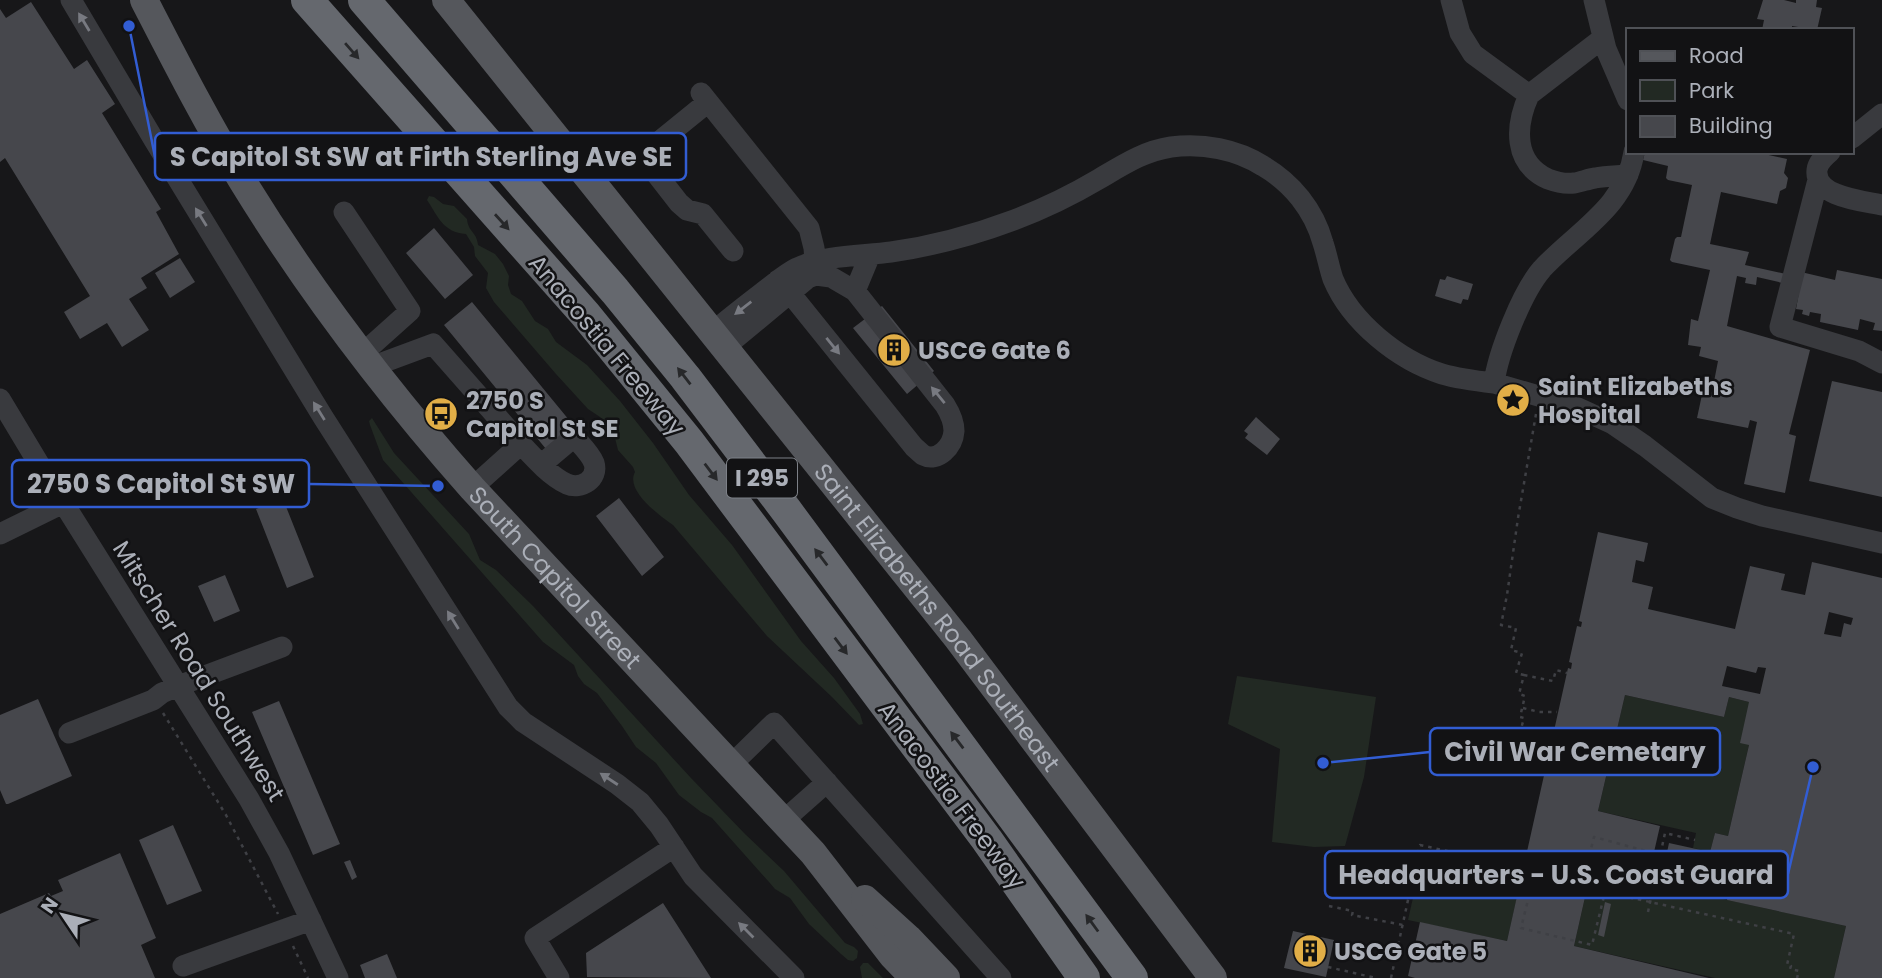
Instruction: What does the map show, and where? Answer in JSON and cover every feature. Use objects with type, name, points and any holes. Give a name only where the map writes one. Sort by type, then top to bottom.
[{"type":"highway","name":"Anacostia Freeway","points":[[307,0],[584,314],[663,410],[995,851],[1084,978]]},
{"type":"highway","name":"Anacostia Freeway","points":[[364,0],[615,292],[693,388],[1132,978]]},
{"type":"main road","name":"South Capitol Street","points":[[144,0],[245,185],[290,254],[366,360],[472,488],[813,853]]},
{"type":"main road","name":"Saint Elizabeths Road Southeast","points":[[446,0],[991,682],[1213,978]]},
{"type":"main road","points":[[813,853],[892,955],[914,978]]},
{"type":"main road","points":[[813,853],[908,938],[946,978]]},
{"type":"street","points":[[71,0],[323,417],[508,707],[523,722],[634,797],[654,819],[693,876],[794,978]]},
{"type":"street","points":[[1451,0],[1460,33],[1473,54],[1529,95]]},
{"type":"street","points":[[1594,0],[1603,38],[1626,95]]},
{"type":"street","points":[[1603,38],[1529,95],[1522,112],[1519,134],[1524,156],[1535,173],[1554,182],[1573,183],[1598,177],[1628,175]]},
{"type":"street","points":[[733,251],[704,214],[687,209],[679,203],[651,167],[650,160],[655,145],[704,98],[809,228],[815,268]]},
{"type":"street","points":[[1854,136],[1882,114]]},
{"type":"street","points":[[719,340],[784,286],[795,269],[815,268],[870,254],[950,240],[1014,220],[1073,193],[1131,160],[1158,150],[1199,146],[1224,150],[1252,159],[1295,191],[1317,226],[1339,289],[1357,315],[1382,340],[1404,356],[1442,374],[1494,383],[1576,407],[1613,424],[1712,498],[1737,508],[1882,543]]},
{"type":"street","points":[[1494,383],[1499,359],[1521,302],[1533,280],[1605,212],[1628,175],[1633,154]]},
{"type":"street","points":[[1827,154],[1822,158],[1817,172],[1818,180],[1780,327],[1859,351],[1882,363]]},
{"type":"street","points":[[1818,180],[1830,192],[1882,205]]},
{"type":"street","points":[[344,212],[410,311],[366,360]]},
{"type":"street","points":[[855,291],[870,254]]},
{"type":"street","points":[[784,286],[914,447],[931,457],[940,454],[952,442],[953,423],[946,405],[855,291],[815,268]]},
{"type":"street","points":[[366,360],[433,344],[542,464]]},
{"type":"street","name":"Mitscher Road Southwest","points":[[0,399],[254,808],[279,853],[338,978]]},
{"type":"street","points":[[472,488],[521,444]]},
{"type":"street","points":[[0,534],[63,503]]},
{"type":"street","points":[[69,733],[153,700],[178,686],[282,647]]},
{"type":"street","points":[[731,765],[774,723],[1001,978]]},
{"type":"street","points":[[783,821],[827,782]]},
{"type":"street","points":[[559,978],[535,939],[674,846]]},
{"type":"street","points":[[183,966],[311,920]]},
{"type":"path","points":[[1539,396],[1501,625],[1516,628],[1511,650],[1522,653],[1517,673],[1553,681],[1556,670],[1567,673]]},
{"type":"path","points":[[1524,675],[1519,694],[1525,696],[1520,717],[1524,718],[1519,736],[1510,734],[1507,745],[1540,753],[1549,751]]},
{"type":"path","points":[[153,700],[167,718],[226,815],[308,978]]},
{"type":"path","points":[[1522,708],[1558,712]]},
{"type":"path","points":[[1648,912],[1665,834],[1695,840]]},
{"type":"path","points":[[1391,978],[1420,845],[1523,868],[1584,877],[1594,837],[1661,855]]},
{"type":"path","points":[[1536,868],[1521,928],[1592,945],[1605,892],[1794,934],[1787,965],[1791,966],[1790,969],[1799,971],[1797,978]]},
{"type":"path","points":[[1329,906],[1353,911],[1352,915],[1403,925]]},
{"type":"path","points":[[1328,967],[1376,978]]},
{"type":"green space","points":[[429,196],[443,204],[454,206],[467,219],[478,245],[495,254],[503,264],[509,276],[511,294],[522,301],[535,321],[548,329],[556,342],[587,365],[620,401],[689,495],[732,545],[801,641],[834,678],[860,714],[863,724],[859,725],[767,636],[673,525],[645,502],[635,487],[633,467],[618,450],[610,427],[588,409],[494,302],[486,288],[488,273],[475,256],[474,247],[466,234],[458,233],[442,223],[427,200]]},
{"type":"green space","points":[[372,418],[394,453],[469,534],[480,560],[496,570],[533,606],[691,778],[784,871],[845,943],[858,951],[857,958],[848,960],[841,954],[809,924],[790,898],[775,889],[712,818],[679,795],[656,763],[636,747],[597,693],[584,684],[574,665],[543,642],[383,460],[370,425]]},
{"type":"green space","points":[[1237,676],[1376,697],[1364,777],[1345,846],[1314,847],[1272,842],[1280,749],[1228,724]]},
{"type":"green space","points":[[1625,695],[1724,717],[1729,697],[1749,702],[1749,745],[1728,836],[1715,833],[1710,852],[1693,848],[1696,833],[1598,811]]},
{"type":"green space","points":[[1419,871],[1518,893],[1507,941],[1408,920]]},
{"type":"green space","points":[[1590,875],[1645,887],[1660,885],[1846,926],[1834,978],[1715,978],[1574,946]]},
{"type":"green space","points":[[863,963],[868,963],[883,978],[862,978],[860,967]]},
{"type":"building","points":[[1763,0],[1796,3],[1796,0],[1817,0],[1816,7],[1822,8],[1817,28],[1762,28],[1764,20],[1757,19]]},
{"type":"building","points":[[31,2],[74,69],[87,60],[115,104],[102,113],[161,209],[156,212],[179,254],[141,278],[147,288],[129,299],[149,330],[122,347],[107,323],[80,339],[64,312],[90,296],[5,158],[0,162],[0,9],[6,18]]},
{"type":"building","points":[[1644,154],[1764,154],[1787,159],[1784,173],[1788,178],[1786,188],[1780,191],[1777,204],[1721,192],[1710,244],[1749,252],[1745,265],[1800,277],[1801,272],[1835,280],[1837,270],[1882,279],[1882,331],[1873,330],[1875,323],[1860,319],[1858,330],[1820,322],[1821,314],[1810,312],[1809,316],[1802,314],[1803,310],[1796,309],[1800,287],[1757,277],[1756,285],[1745,283],[1746,278],[1737,276],[1727,326],[1810,350],[1789,434],[1796,436],[1785,493],[1744,484],[1757,422],[1750,420],[1748,428],[1697,418],[1703,390],[1712,392],[1718,361],[1699,356],[1701,347],[1688,345],[1691,319],[1698,321],[1710,270],[1670,260],[1675,239],[1681,237],[1692,185],[1668,180],[1668,166],[1643,160]]},
{"type":"building","points":[[434,228],[473,275],[445,299],[406,253]]},
{"type":"building","points":[[180,258],[195,282],[170,298],[155,273]]},
{"type":"building","points":[[1447,276],[1473,284],[1468,300],[1463,299],[1461,304],[1435,296],[1440,279],[1445,280]]},
{"type":"building","points":[[472,302],[574,426],[546,449],[444,325]]},
{"type":"building","name":"USCG Gate 6","points":[[882,306],[934,371],[907,394],[853,328]]},
{"type":"building","points":[[1832,381],[1882,392],[1882,497],[1809,481]]},
{"type":"building","points":[[1256,417],[1280,439],[1267,455],[1245,438],[1248,434],[1244,431]]},
{"type":"building","points":[[619,498],[664,557],[642,576],[596,516]]},
{"type":"building","points":[[283,499],[314,577],[287,588],[256,509]]},
{"type":"building","points":[[1598,532],[1648,543],[1644,562],[1636,560],[1632,582],[1653,587],[1648,609],[1735,629],[1750,566],[1785,574],[1781,590],[1805,595],[1812,562],[1882,578],[1882,978],[1834,978],[1846,926],[1727,900],[1730,885],[1714,881],[1711,895],[1660,885],[1669,843],[1710,852],[1715,833],[1728,836],[1749,745],[1740,743],[1749,702],[1729,697],[1724,717],[1625,695],[1598,811],[1660,826],[1646,887],[1590,875],[1574,946],[1709,978],[1408,976],[1420,922],[1507,941],[1568,668],[1571,669],[1572,663],[1569,662],[1577,626],[1581,627],[1582,622],[1579,621]],"holes":[[[1829,612],[1853,618],[1851,625],[1844,623],[1841,637],[1824,634]],[[1727,666],[1756,673],[1758,667],[1766,668],[1760,694],[1722,686]]]},
{"type":"building","points":[[225,575],[240,611],[214,622],[198,586]]},
{"type":"building","points":[[38,699],[72,776],[6,804],[0,790],[0,715]]},
{"type":"building","points":[[279,701],[340,844],[313,855],[252,712]]},
{"type":"building","points":[[173,825],[202,891],[167,905],[139,840]]},
{"type":"building","points":[[120,853],[156,938],[141,945],[155,978],[0,978],[0,914],[49,893],[51,896],[63,891],[58,880]]},
{"type":"building","points":[[350,860],[357,877],[352,880],[344,862]]},
{"type":"building","points":[[1605,902],[1611,904],[1604,937],[1598,935]]},
{"type":"building","points":[[663,903],[711,978],[587,977],[586,953]]},
{"type":"building","name":"USCG Gate 5","points":[[1293,931],[1334,940],[1326,977],[1284,968]]},
{"type":"building","points":[[387,954],[397,978],[365,978],[360,965]]},
{"type":"place","name":"S Capitol St SW at Firth Sterling Ave SE","points":[[129,26]]},
{"type":"place","name":"USCG Gate 6","points":[[894,350]]},
{"type":"place","name":"Saint Elizabeths Hospital","points":[[1513,400]]},
{"type":"place","name":"2750 S Capitol St SE","points":[[441,414]]},
{"type":"place","name":"2750 S Capitol St SW","points":[[438,486]]},
{"type":"place","name":"Civil War Cemetary","points":[[1323,763]]},
{"type":"place","name":"Headquarters - U.S. Coast Guard","points":[[1813,767]]},
{"type":"place","name":"USCG Gate 5","points":[[1310,951]]}]
